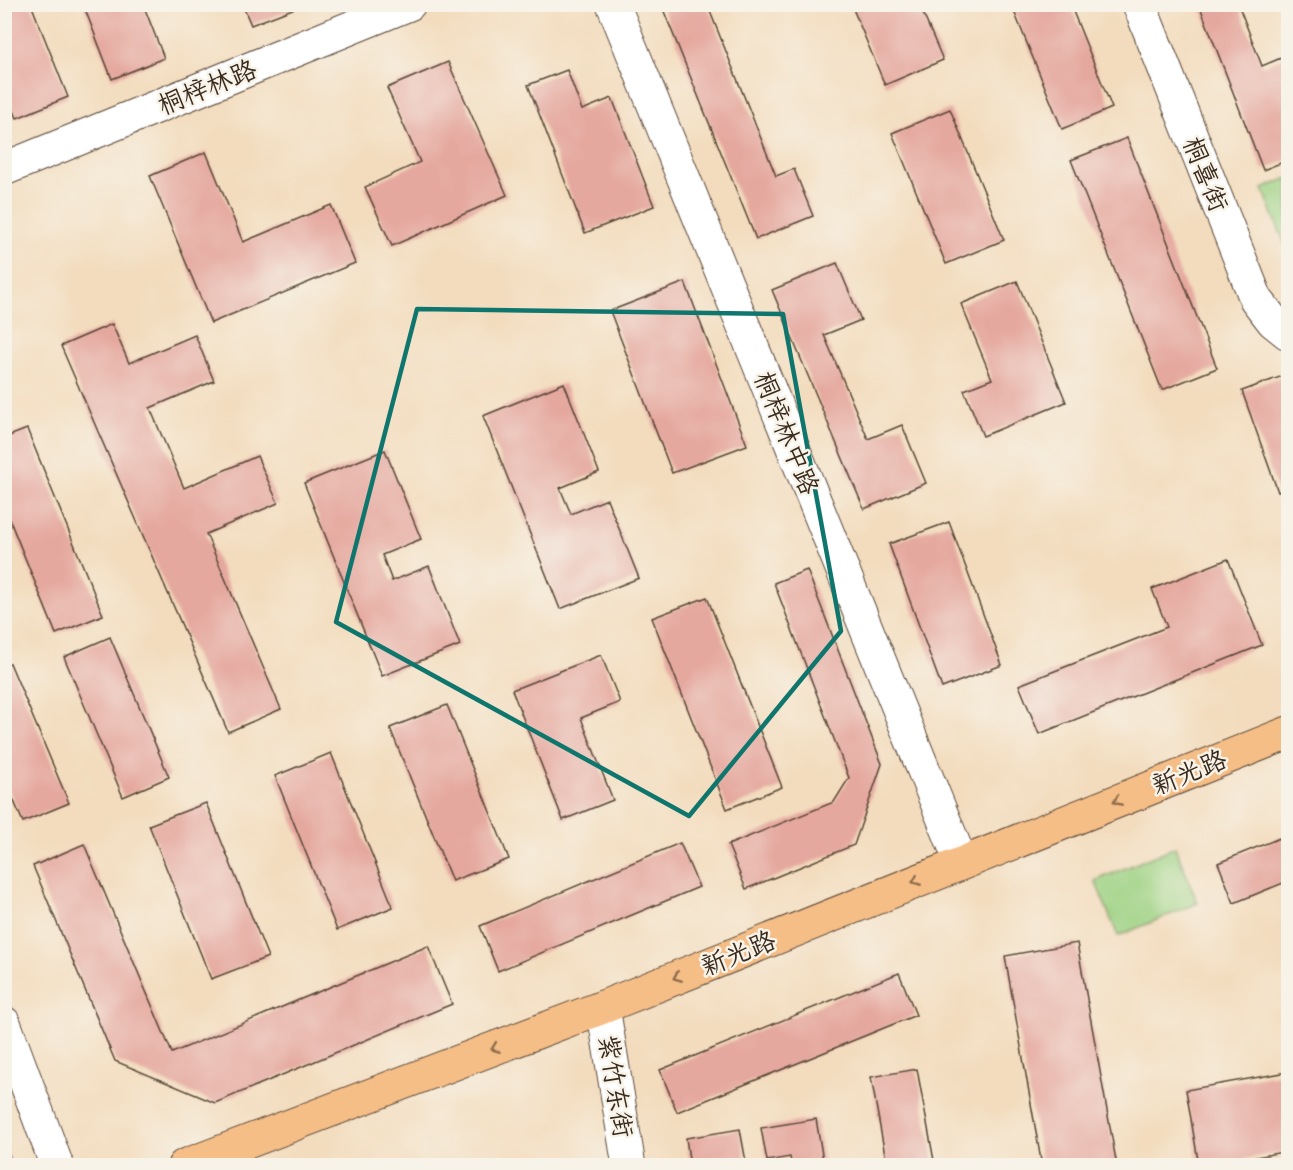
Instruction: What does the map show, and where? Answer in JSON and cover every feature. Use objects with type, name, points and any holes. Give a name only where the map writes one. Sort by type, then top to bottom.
[{"type":"main road","name":"新光路","points":[[184,1166],[603,1007],[1288,733]]},
{"type":"street","name":"桐梓林路","points":[[4,169],[409,4]]},
{"type":"street","name":"桐梓林中路","points":[[613,4],[961,862]]},
{"type":"street","name":"桐喜街","points":[[1139,4],[1256,299],[1273,321],[1288,333]]},
{"type":"street","name":"紫竹东街","points":[[603,1007],[629,1166]]},
{"type":"street","points":[[4,1023],[57,1166]]},
{"type":"highlighted area","points":[[417,309],[783,314],[841,631],[689,816],[336,622]]},
{"type":"green space","points":[[1288,178],[1288,252],[1263,189]]},
{"type":"green space","points":[[1175,847],[1198,903],[1118,936],[1095,881]]},
{"type":"building","points":[[4,4],[31,4],[68,97],[17,118],[4,87]]},
{"type":"building","points":[[83,4],[143,4],[164,58],[112,79]]},
{"type":"building","points":[[242,4],[303,4],[303,5],[251,25]]},
{"type":"building","points":[[661,4],[707,4],[776,176],[794,169],[813,216],[756,239]]},
{"type":"building","points":[[851,4],[919,4],[943,60],[885,85]]},
{"type":"building","points":[[1011,4],[1070,4],[1112,108],[1062,129]]},
{"type":"building","points":[[1199,4],[1238,4],[1262,66],[1288,55],[1288,96],[1284,98],[1288,110],[1288,160],[1263,170]]},
{"type":"building","points":[[448,62],[507,195],[392,246],[365,187],[420,162],[387,88]]},
{"type":"building","points":[[567,70],[582,110],[612,98],[654,206],[585,233],[528,85]]},
{"type":"building","points":[[950,109],[1004,240],[946,264],[892,133]]},
{"type":"building","points":[[1127,138],[1217,368],[1162,390],[1071,160]]},
{"type":"building","points":[[206,152],[243,242],[331,205],[355,263],[211,323],[150,176]]},
{"type":"building","points":[[837,263],[861,320],[824,335],[868,439],[902,425],[926,483],[864,509],[772,290]]},
{"type":"building","points":[[1017,281],[1066,402],[983,436],[964,390],[992,379],[961,304]]},
{"type":"building","points":[[685,282],[747,445],[672,473],[610,311]]},
{"type":"building","points":[[112,324],[129,363],[195,335],[214,381],[150,408],[184,488],[257,456],[278,503],[206,534],[281,709],[228,732],[61,346]]},
{"type":"building","points":[[1288,374],[1288,489],[1278,492],[1242,391]]},
{"type":"building","points":[[564,383],[599,472],[560,488],[571,514],[607,499],[639,578],[560,609],[483,416]]},
{"type":"building","points":[[27,429],[103,615],[56,634],[4,506],[4,438]]},
{"type":"building","points":[[385,450],[421,539],[382,555],[392,581],[429,566],[460,645],[382,676],[304,483]]},
{"type":"building","points":[[949,522],[1002,665],[942,688],[889,544]]},
{"type":"building","points":[[1228,559],[1262,645],[1039,734],[1019,685],[1167,627],[1152,589]]},
{"type":"building","points":[[807,570],[882,764],[854,845],[746,889],[728,845],[834,802],[849,778],[774,583]]},
{"type":"building","points":[[707,597],[782,787],[727,809],[652,618]]},
{"type":"building","points":[[110,637],[169,777],[123,797],[64,657]]},
{"type":"building","points":[[601,655],[620,702],[581,718],[613,800],[563,820],[512,690]]},
{"type":"building","points":[[10,663],[69,803],[23,822],[4,778],[4,665]]},
{"type":"building","points":[[447,705],[509,859],[452,881],[390,728]]},
{"type":"building","points":[[331,753],[393,907],[337,930],[275,776]]},
{"type":"building","points":[[206,803],[268,957],[211,979],[149,825]]},
{"type":"building","points":[[1282,837],[1288,853],[1288,881],[1234,903],[1218,863]]},
{"type":"building","points":[[680,843],[699,887],[498,971],[480,926]]},
{"type":"building","points":[[84,844],[172,1053],[428,946],[452,1004],[215,1103],[115,1061],[33,866]]},
{"type":"building","points":[[1077,943],[1117,1166],[1042,1166],[1005,956]]},
{"type":"building","points":[[899,973],[916,1015],[677,1112],[660,1070]]},
{"type":"building","points":[[917,1069],[935,1166],[887,1166],[871,1077]]},
{"type":"building","points":[[1288,1072],[1288,1151],[1199,1166],[1186,1090]]},
{"type":"building","points":[[816,1119],[824,1166],[792,1166],[790,1157],[767,1161],[761,1128]]},
{"type":"building","points":[[740,1129],[746,1162],[723,1166],[690,1166],[686,1138]]},
{"type":"building","points":[[5,1145],[13,1166],[4,1166]]}]
